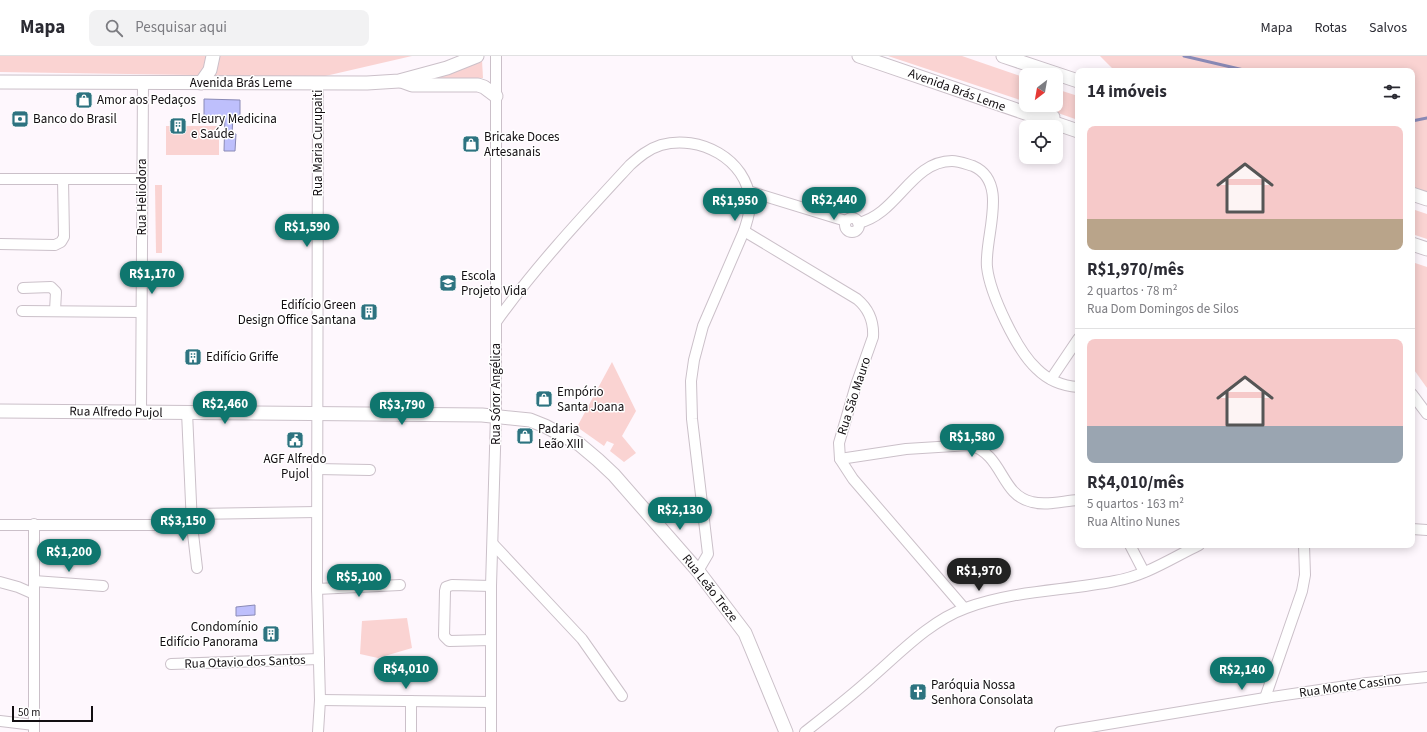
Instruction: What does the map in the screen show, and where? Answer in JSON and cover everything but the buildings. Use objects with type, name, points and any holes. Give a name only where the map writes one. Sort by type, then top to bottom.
[{"type":"main road","points":[[201,83],[210,70],[214,56]]},
{"type":"main road","name":"Avenida Brás Leme","points":[[0,82],[367,83],[399,81],[447,68],[477,56]]},
{"type":"main road","name":"Avenida Brás Leme","points":[[859,56],[1075,130]]},
{"type":"main road","points":[[1002,56],[1075,80]]},
{"type":"main road","points":[[1063,78],[1075,81]]},
{"type":"main road","points":[[399,81],[412,85],[478,85],[484,86],[496,96]]},
{"type":"main road","points":[[1046,112],[1075,129]]},
{"type":"main road","points":[[1415,195],[1427,199]]},
{"type":"main road","points":[[1415,245],[1427,249]]},
{"type":"main road","name":"Rua Alfredo Pujol","points":[[0,410],[496,416]]},
{"type":"main road","name":"Rua Leão Treze","points":[[496,416],[530,420],[562,434],[579,444],[614,475],[698,571],[745,633],[786,732]]},
{"type":"street","name":"Rua Sóror Angélica","points":[[491,732],[491,640],[496,416],[496,56]]},
{"type":"street","name":"Rua Heliodora","points":[[141,412],[144,82]]},
{"type":"street","name":"Rua Maria Curupaiti","points":[[318,83],[317,589],[320,700],[318,732]]},
{"type":"street","points":[[496,322],[522,286],[563,238],[630,165],[650,150],[661,145],[684,143],[709,148],[722,155],[734,165],[741,175],[748,191],[750,207],[744,231],[703,326],[694,360],[691,381],[692,419],[708,554],[698,571]]},
{"type":"street","points":[[748,191],[846,221],[845,227],[851,232],[858,229],[858,223],[878,215],[891,205],[925,170],[936,164],[952,161],[964,163],[976,168],[984,174],[993,192],[987,265],[994,293],[1004,317],[1025,355],[1038,370],[1051,379],[1064,385],[1075,387]]},
{"type":"street","points":[[0,179],[142,179]]},
{"type":"street","points":[[0,244],[56,245],[61,242],[64,237],[63,179]]},
{"type":"street","name":"Rua São Mauro","points":[[744,231],[857,299],[866,308],[871,317],[873,337],[840,437],[840,458]]},
{"type":"street","points":[[24,288],[51,287],[56,292],[55,312]]},
{"type":"street","points":[[22,311],[141,312]]},
{"type":"street","points":[[1051,379],[1075,343]]},
{"type":"street","points":[[1415,398],[1427,414]]},
{"type":"street","points":[[187,412],[192,524],[197,568]]},
{"type":"street","points":[[964,608],[853,479],[840,458],[906,449],[970,445],[985,452],[991,457],[1014,493],[1023,499],[1042,503],[1075,500]]},
{"type":"street","points":[[318,469],[370,470]]},
{"type":"street","points":[[192,514],[317,512]]},
{"type":"street","points":[[0,721],[34,728],[34,524]]},
{"type":"street","points":[[0,525],[192,524]]},
{"type":"street","points":[[1415,529],[1427,530]]},
{"type":"street","points":[[493,544],[582,639],[622,696]]},
{"type":"street","points":[[1132,548],[1144,572]]},
{"type":"street","points":[[806,732],[845,701],[922,634],[964,608],[997,598],[1027,592],[1115,581],[1144,572],[1192,548]]},
{"type":"street","points":[[1265,698],[1302,591],[1305,575],[1304,548]]},
{"type":"street","points":[[34,581],[103,586]]},
{"type":"street","points":[[0,582],[18,587],[34,594]]},
{"type":"street","points":[[317,589],[400,585]]},
{"type":"street","points":[[491,640],[450,641],[444,636],[446,587],[452,585],[492,586]]},
{"type":"street","name":"Rua Otavio dos Santos","points":[[170,664],[319,659]]},
{"type":"street","name":"Rua Monte Cassino","points":[[1060,732],[1265,698],[1367,683],[1427,677]]},
{"type":"street","points":[[320,700],[492,702]]},
{"type":"street","points":[[411,701],[411,732]]},
{"type":"shaded area","points":[[0,56],[412,56],[321,77],[0,72]]},
{"type":"shaded area","points":[[888,56],[962,56],[1019,76],[1019,100]]},
{"type":"shaded area","points":[[1100,56],[1427,56],[1427,196],[1415,192],[1415,68],[1112,68]]},
{"type":"shaded area","points":[[482,60],[483,78],[418,82]]},
{"type":"shaded area","points":[[1063,91],[1075,95],[1075,119],[1055,112],[1063,112]]},
{"type":"shaded area","points":[[166,126],[219,126],[219,155],[166,155]]},
{"type":"shaded area","points":[[155,185],[162,185],[162,253],[156,253]]},
{"type":"shaded area","points":[[1415,210],[1427,214],[1427,239],[1415,235]]},
{"type":"shaded area","points":[[1415,263],[1427,267],[1427,388],[1415,371]]},
{"type":"shaded area","points":[[612,362],[636,411],[622,436],[636,453],[624,462],[610,451],[614,444],[607,441],[604,446],[577,427]]},
{"type":"shaded area","points":[[407,618],[412,648],[378,658],[360,654],[362,621]]},
{"type":"water","points":[[204,99],[240,100],[240,116],[233,116],[232,134],[236,134],[235,151],[224,151],[225,116],[204,116]]},
{"type":"water","points":[[255,605],[255,615],[236,616],[236,607]]},
{"type":"waterway","points":[[1184,56],[1235,68]]},
{"type":"waterway","points":[[1415,120],[1427,118]]},
{"type":"place","name":"Amor aos Pedaços","points":[[84,100]]},
{"type":"place","name":"Banco do Brasil","points":[[20,119]]},
{"type":"place","name":"Fleury Medicina e Saúde","points":[[178,126]]},
{"type":"place","name":"Bricake Doces Artesanais","points":[[471,144]]},
{"type":"place","name":"Escola Projeto Vida","points":[[448,283]]},
{"type":"place","name":"Edifício Green Design Office Santana","points":[[369,312]]},
{"type":"place","name":"Edifício Griffe","points":[[193,357]]},
{"type":"place","name":"Empório Santa Joana","points":[[544,399]]},
{"type":"place","name":"Padaria Leão XIII","points":[[525,436]]},
{"type":"place","name":"AGF Alfredo Pujol","points":[[295,440]]},
{"type":"place","name":"Condomínio Edifício Panorama","points":[[271,634]]},
{"type":"place","name":"Paróquia Nossa Senhora Consolata","points":[[918,692]]}]
